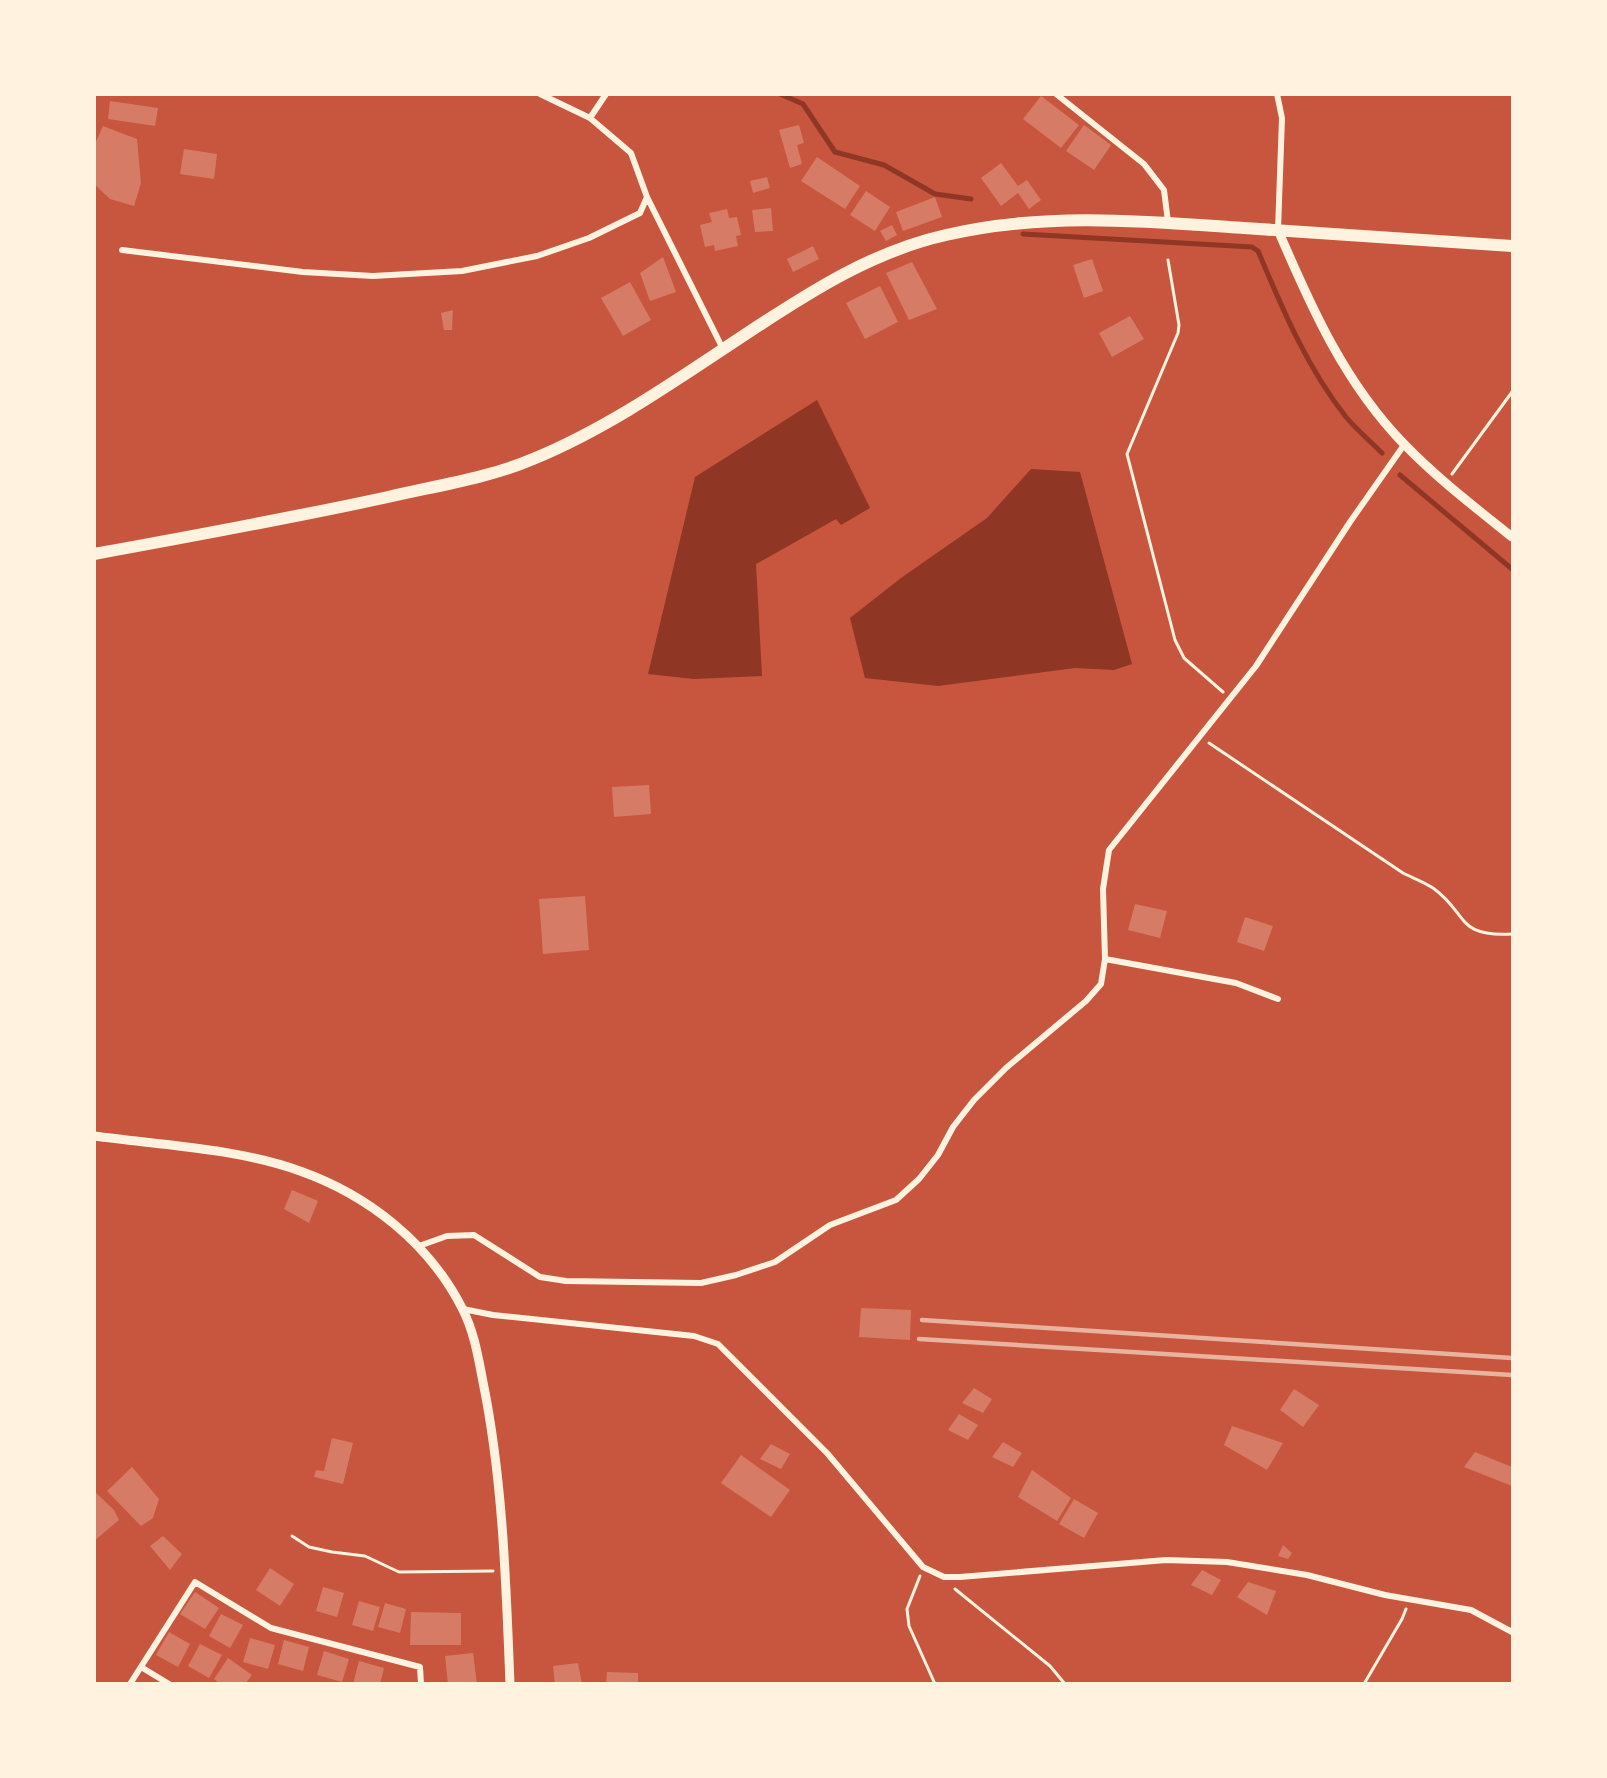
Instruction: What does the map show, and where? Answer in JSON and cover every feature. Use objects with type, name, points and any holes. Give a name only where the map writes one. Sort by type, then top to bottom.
[{"type":"main road","points":[[94,554],[278,521],[465,480],[532,460],[629,410],[807,294],[844,273],[897,249],[944,235],[1022,222],[1072,219],[1168,222],[1512,246]]},
{"type":"street","points":[[540,94],[590,118],[631,153],[647,197],[723,350]]},
{"type":"street","points":[[590,118],[606,94]]},
{"type":"street","points":[[1056,94],[1144,164],[1164,190],[1168,222]]},
{"type":"street","points":[[1277,94],[1282,118],[1278,230],[1310,303],[1340,360],[1368,403],[1404,445],[1512,537]]},
{"type":"street","points":[[122,250],[303,272],[373,276],[462,271],[537,256],[589,238],[640,213],[647,197]]},
{"type":"street","points":[[419,1246],[447,1236],[474,1235],[540,1277],[566,1281],[700,1283],[736,1275],[775,1262],[830,1225],[896,1200],[919,1179],[938,1155],[953,1127],[974,1100],[1006,1068],[1086,1001],[1101,984],[1105,959],[1103,889],[1109,850],[1256,666],[1350,522],[1404,445]]},
{"type":"street","points":[[1105,959],[1236,983],[1278,999]]},
{"type":"street","points":[[94,1136],[212,1151],[268,1162],[299,1171],[325,1182],[374,1209],[419,1246],[446,1280],[463,1309],[473,1336],[492,1426],[504,1571],[510,1683]]},
{"type":"street","points":[[463,1309],[493,1315],[694,1336],[718,1344],[827,1453],[923,1567],[944,1577],[1166,1560],[1227,1562],[1307,1575],[1385,1595],[1471,1610],[1512,1632]]},
{"type":"street","points":[[130,1683],[195,1582],[271,1628],[420,1667],[421,1683]]},
{"type":"street","points":[[141,1667],[170,1683]]},
{"type":"path","points":[[1168,261],[1179,325],[1178,333],[1127,454],[1175,640],[1184,658],[1230,698]]},
{"type":"path","points":[[1446,483],[1512,392]]},
{"type":"path","points":[[1200,737],[1403,873],[1432,887],[1466,925],[1478,932],[1492,935],[1512,934]]},
{"type":"path","points":[[292,1536],[309,1547],[365,1556],[399,1572],[504,1571]]},
{"type":"path","points":[[923,1567],[907,1609],[909,1626],[935,1683]]},
{"type":"path","points":[[944,1577],[956,1591],[1050,1666],[1065,1683]]},
{"type":"path","points":[[1364,1683],[1402,1619],[1409,1599]]},
{"type":"shaded area","points":[[817,400],[870,508],[841,525],[836,519],[756,564],[762,676],[694,679],[648,674],[695,477]]},
{"type":"shaded area","points":[[1031,469],[1080,472],[1132,664],[1114,670],[1075,668],[938,686],[865,678],[850,618],[901,578],[987,518]]},
{"type":"building","points":[[1041,96],[1079,125],[1061,148],[1023,119]]},
{"type":"building","points":[[110,101],[158,108],[155,126],[108,119]]},
{"type":"building","points":[[799,125],[804,143],[797,145],[802,164],[790,168],[779,130]]},
{"type":"building","points":[[1084,125],[1111,145],[1094,170],[1066,151]]},
{"type":"building","points":[[103,126],[137,139],[141,183],[134,206],[110,199],[94,184],[94,146]]},
{"type":"building","points":[[184,149],[217,154],[214,179],[180,174]]},
{"type":"building","points":[[817,157],[860,186],[845,209],[801,181]]},
{"type":"building","points":[[1001,163],[1018,186],[1027,180],[1041,200],[1029,209],[1018,193],[1001,206],[981,178]]},
{"type":"building","points":[[767,177],[770,188],[753,193],[750,181]]},
{"type":"building","points":[[866,191],[890,207],[875,231],[850,215]]},
{"type":"building","points":[[935,197],[942,217],[903,231],[896,212]]},
{"type":"building","points":[[771,208],[773,231],[755,232],[752,210]]},
{"type":"building","points":[[727,209],[729,218],[737,217],[741,235],[736,236],[738,246],[715,251],[714,245],[705,247],[700,225],[712,222],[709,213]]},
{"type":"building","points":[[892,225],[897,235],[886,241],[880,231]]},
{"type":"building","points":[[813,246],[819,259],[793,272],[787,259]]},
{"type":"building","points":[[663,257],[676,292],[650,301],[640,273]]},
{"type":"building","points":[[1092,259],[1103,291],[1084,298],[1073,265]]},
{"type":"building","points":[[912,262],[937,309],[909,320],[886,273]]},
{"type":"building","points":[[630,282],[651,320],[623,336],[601,298]]},
{"type":"building","points":[[880,286],[898,322],[865,339],[846,303]]},
{"type":"building","points":[[453,310],[452,330],[444,330],[441,313]]},
{"type":"building","points":[[1130,316],[1144,339],[1112,357],[1099,333]]},
{"type":"building","points":[[649,785],[651,814],[614,817],[612,787]]},
{"type":"building","points":[[585,896],[589,950],[543,954],[539,899]]},
{"type":"building","points":[[1135,904],[1167,911],[1160,938],[1128,930]]},
{"type":"building","points":[[1245,917],[1273,926],[1264,951],[1237,942]]},
{"type":"building","points":[[292,1190],[318,1201],[309,1223],[284,1209]]},
{"type":"building","points":[[861,1308],[911,1310],[910,1340],[859,1337]]},
{"type":"building","points":[[974,1388],[992,1399],[983,1413],[962,1403]]},
{"type":"building","points":[[1294,1389],[1319,1405],[1303,1427],[1280,1410]]},
{"type":"building","points":[[959,1414],[978,1425],[968,1440],[948,1430]]},
{"type":"building","points":[[1232,1426],[1283,1443],[1267,1470],[1224,1445]]},
{"type":"building","points":[[332,1438],[353,1443],[343,1484],[314,1477],[316,1470],[324,1471]]},
{"type":"building","points":[[1003,1442],[1022,1453],[1013,1467],[992,1457]]},
{"type":"building","points":[[771,1444],[790,1454],[781,1469],[760,1459]]},
{"type":"building","points":[[1475,1452],[1512,1467],[1512,1486],[1464,1467]]},
{"type":"building","points":[[741,1455],[790,1490],[771,1517],[721,1483]]},
{"type":"building","points":[[132,1467],[159,1499],[153,1518],[141,1526],[107,1491]]},
{"type":"building","points":[[1032,1470],[1071,1498],[1057,1521],[1018,1497]]},
{"type":"building","points":[[94,1491],[114,1510],[119,1520],[94,1541]]},
{"type":"building","points":[[1074,1499],[1098,1513],[1084,1538],[1059,1524]]},
{"type":"building","points":[[163,1536],[182,1554],[170,1570],[150,1546]]},
{"type":"building","points":[[1283,1545],[1292,1553],[1288,1559],[1278,1556]]},
{"type":"building","points":[[270,1568],[294,1584],[280,1606],[256,1590]]},
{"type":"building","points":[[1202,1570],[1221,1580],[1212,1595],[1191,1585]]},
{"type":"building","points":[[1248,1582],[1276,1591],[1267,1615],[1237,1597]]},
{"type":"building","points":[[323,1587],[344,1593],[337,1617],[316,1611]]},
{"type":"building","points":[[195,1592],[219,1608],[205,1629],[180,1614]]},
{"type":"building","points":[[359,1601],[380,1607],[373,1631],[352,1625]]},
{"type":"building","points":[[385,1603],[406,1609],[400,1633],[378,1627]]},
{"type":"building","points":[[411,1612],[461,1613],[461,1645],[410,1645]]},
{"type":"building","points":[[221,1614],[243,1625],[230,1648],[209,1636]]},
{"type":"building","points":[[169,1632],[190,1644],[178,1667],[156,1655]]},
{"type":"building","points":[[250,1638],[275,1645],[268,1669],[243,1662]]},
{"type":"building","points":[[284,1640],[309,1647],[303,1671],[278,1664]]},
{"type":"building","points":[[200,1644],[222,1655],[209,1678],[188,1666]]},
{"type":"building","points":[[324,1651],[349,1659],[342,1682],[317,1675]]},
{"type":"building","points":[[473,1653],[477,1684],[448,1684],[445,1656]]},
{"type":"building","points":[[228,1658],[252,1675],[245,1684],[220,1684],[214,1679]]},
{"type":"building","points":[[359,1661],[384,1668],[380,1684],[353,1684]]},
{"type":"building","points":[[578,1663],[582,1684],[555,1684],[553,1666]]},
{"type":"building","points":[[607,1672],[638,1673],[638,1684],[606,1684]]},
{"type":"waterway","points":[[780,94],[803,104],[835,152],[884,165],[935,194],[971,199]]},
{"type":"waterway","points":[[1023,234],[1252,247],[1258,251],[1286,316],[1319,378],[1346,417],[1382,453]]},
{"type":"waterway","points":[[1400,475],[1512,569]]},
{"type":"railway","points":[[922,1320],[1512,1358]]},
{"type":"railway","points":[[919,1339],[1512,1375]]}]
